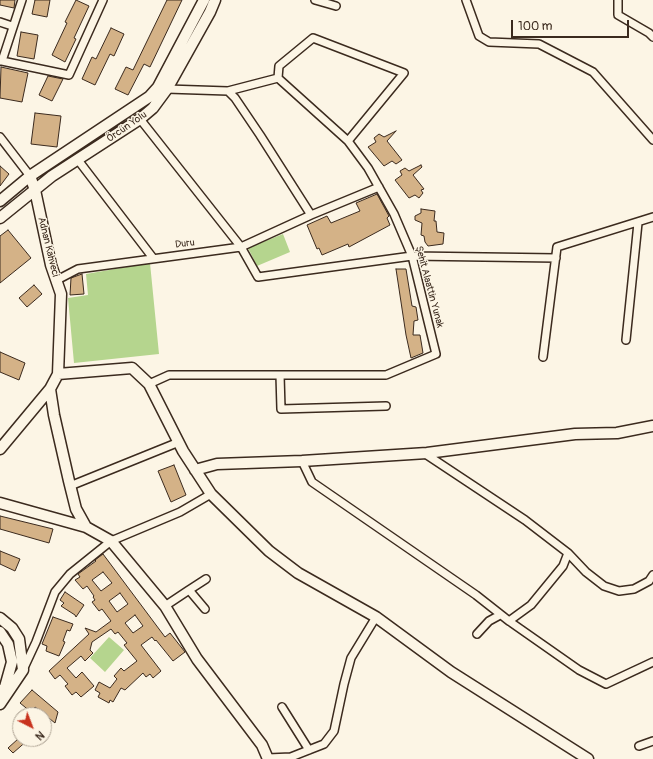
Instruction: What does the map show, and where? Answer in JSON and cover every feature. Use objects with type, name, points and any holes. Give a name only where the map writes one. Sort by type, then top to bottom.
[{"type":"street","points":[[22,0],[1,61],[69,75],[103,0]]},
{"type":"street","name":"Örcün Yolu","points":[[0,202],[30,176],[149,97],[158,88],[204,0]]},
{"type":"street","name":"Örcün Yolu","points":[[0,218],[35,190],[140,119],[153,108],[167,89],[210,12],[215,0]]},
{"type":"street","points":[[316,0],[336,6]]},
{"type":"street","points":[[466,0],[479,36],[489,42],[539,44],[593,72],[653,140]]},
{"type":"street","points":[[618,0],[618,15],[649,33],[653,37]]},
{"type":"street","points":[[0,22],[12,26]]},
{"type":"street","points":[[167,89],[228,91],[278,78],[279,66],[313,38],[404,73],[348,141]]},
{"type":"street","name":"Şehit Alaattin Yunak","points":[[278,78],[348,141],[379,187],[394,214],[412,256],[436,354],[386,375],[280,375]]},
{"type":"street","points":[[228,91],[235,98],[260,135],[311,215]]},
{"type":"street","points":[[140,119],[241,247],[258,277],[412,256],[556,258]]},
{"type":"street","points":[[0,136],[30,176]]},
{"type":"street","points":[[78,160],[153,258]]},
{"type":"street","name":"Adnan Kahveci","points":[[0,449],[50,389],[58,374],[61,294],[51,265],[35,190],[30,176]]},
{"type":"street","name":"Duru","points":[[57,280],[78,269],[241,247],[311,215],[379,187]]},
{"type":"street","points":[[543,358],[557,247],[653,217]]},
{"type":"street","points":[[626,340],[638,222]]},
{"type":"street","points":[[58,374],[132,368],[149,384],[179,442],[211,494],[269,551],[298,573],[376,617],[451,672],[588,759]]},
{"type":"street","points":[[149,384],[169,375],[280,375],[282,409],[386,406]]},
{"type":"street","points":[[50,389],[54,415],[70,486],[76,509],[86,527]]},
{"type":"street","points":[[195,470],[217,464],[302,461],[424,453],[575,434],[617,433],[653,426]]},
{"type":"street","points":[[70,486],[179,442]]},
{"type":"street","points":[[424,453],[525,520],[568,553],[586,572],[604,586],[619,591],[634,589],[649,581],[653,575]]},
{"type":"street","points":[[302,461],[312,482],[476,595],[500,615],[579,670],[606,684],[653,662]]},
{"type":"street","points":[[0,704],[23,670],[36,642],[55,592],[70,574],[111,541],[180,512],[211,494]]},
{"type":"street","points":[[0,503],[86,527],[111,541],[165,606],[198,659],[262,745],[268,759],[291,757],[324,744],[334,731],[351,658],[376,617]]},
{"type":"street","points":[[509,621],[530,605],[563,566],[568,553]]},
{"type":"street","points":[[165,606],[206,579]]},
{"type":"street","points":[[189,590],[205,609]]},
{"type":"street","points":[[477,634],[489,621],[500,615]]},
{"type":"street","points":[[0,618],[12,628],[19,639],[23,670]]},
{"type":"street","points":[[0,632],[8,644],[12,662],[5,687],[0,693]]},
{"type":"street","points":[[282,707],[309,750]]},
{"type":"street","points":[[639,746],[653,741]]},
{"type":"green space","points":[[283,234],[290,252],[257,266],[248,248]]},
{"type":"green space","points":[[150,263],[159,354],[74,363],[68,298],[88,295],[86,274]]},
{"type":"green space","points":[[109,637],[124,650],[105,672],[90,658]]},
{"type":"building","points":[[0,0],[15,0],[14,8],[0,5]]},
{"type":"building","points":[[35,0],[50,0],[47,17],[32,14]]},
{"type":"building","points":[[76,0],[89,6],[65,62],[52,55],[67,23],[65,22]]},
{"type":"building","points":[[167,0],[182,0],[150,67],[144,64],[128,95],[115,89],[126,67],[133,70]]},
{"type":"building","points":[[111,28],[124,34],[114,56],[110,54],[95,85],[82,79],[92,57],[96,59]]},
{"type":"building","points":[[21,32],[38,35],[34,59],[17,56]]},
{"type":"building","points":[[1,67],[28,73],[22,102],[0,98]]},
{"type":"building","points":[[48,76],[63,79],[52,101],[39,95]]},
{"type":"building","points":[[35,113],[61,116],[57,147],[31,144]]},
{"type":"building","points":[[396,131],[387,141],[402,160],[396,164],[392,161],[384,166],[368,147],[376,142],[374,138],[379,134],[384,137]]},
{"type":"building","points":[[421,165],[422,167],[413,175],[424,189],[421,190],[423,193],[419,198],[415,195],[409,198],[395,180],[402,175],[400,171],[405,168],[409,171]]},
{"type":"building","points":[[0,166],[9,174],[0,186]]},
{"type":"building","points":[[377,194],[389,216],[387,218],[390,225],[349,247],[348,244],[322,255],[319,248],[317,249],[307,225],[327,216],[331,223],[360,211],[356,203]]},
{"type":"building","points":[[421,209],[435,211],[434,221],[436,221],[437,232],[444,233],[443,244],[428,246],[425,242],[424,236],[421,235],[422,223],[415,220],[415,216],[421,213]]},
{"type":"building","points":[[8,230],[31,258],[0,283],[0,236]]},
{"type":"building","points":[[396,269],[406,269],[412,306],[416,307],[418,320],[414,321],[413,335],[420,335],[423,353],[411,358],[406,335]]},
{"type":"building","points":[[82,274],[84,294],[70,295],[71,278]]},
{"type":"building","points":[[34,285],[42,294],[27,307],[19,298]]},
{"type":"building","points":[[0,352],[25,363],[19,380],[0,372]]},
{"type":"building","points":[[174,465],[186,495],[171,502],[158,471]]},
{"type":"building","points":[[0,516],[53,529],[49,543],[0,529]]},
{"type":"building","points":[[0,551],[20,559],[15,571],[0,564]]},
{"type":"building","points":[[103,554],[165,637],[170,633],[185,652],[173,661],[152,637],[141,645],[161,671],[153,678],[150,674],[146,677],[143,673],[125,690],[121,688],[113,702],[110,700],[109,703],[98,697],[100,693],[95,690],[99,682],[110,688],[117,679],[114,676],[121,668],[124,671],[137,661],[124,645],[127,643],[118,632],[115,634],[111,629],[92,642],[90,650],[93,653],[85,661],[81,656],[67,668],[76,678],[82,672],[94,686],[81,697],[76,692],[72,695],[65,686],[68,684],[60,675],[55,679],[49,671],[89,634],[85,628],[96,632],[111,621],[102,609],[99,611],[92,602],[95,600],[93,597],[94,596],[87,586],[83,589],[75,580],[80,577],[78,574],[96,561],[95,560]],"holes":[[[103,572],[112,583],[101,591],[92,580]],[[120,593],[128,604],[117,612],[109,601]],[[135,615],[143,626],[133,633],[125,623]]]},
{"type":"building","points":[[65,592],[84,605],[76,617],[61,606],[64,603],[60,600]]},
{"type":"building","points":[[53,617],[73,624],[70,631],[67,630],[63,641],[65,642],[59,656],[46,651],[47,646],[42,644]]},
{"type":"building","points":[[32,690],[58,712],[55,723],[52,721],[52,707],[25,707],[20,703]]},
{"type":"building","points":[[12,744],[12,747],[20,747],[13,753],[8,748]]}]
